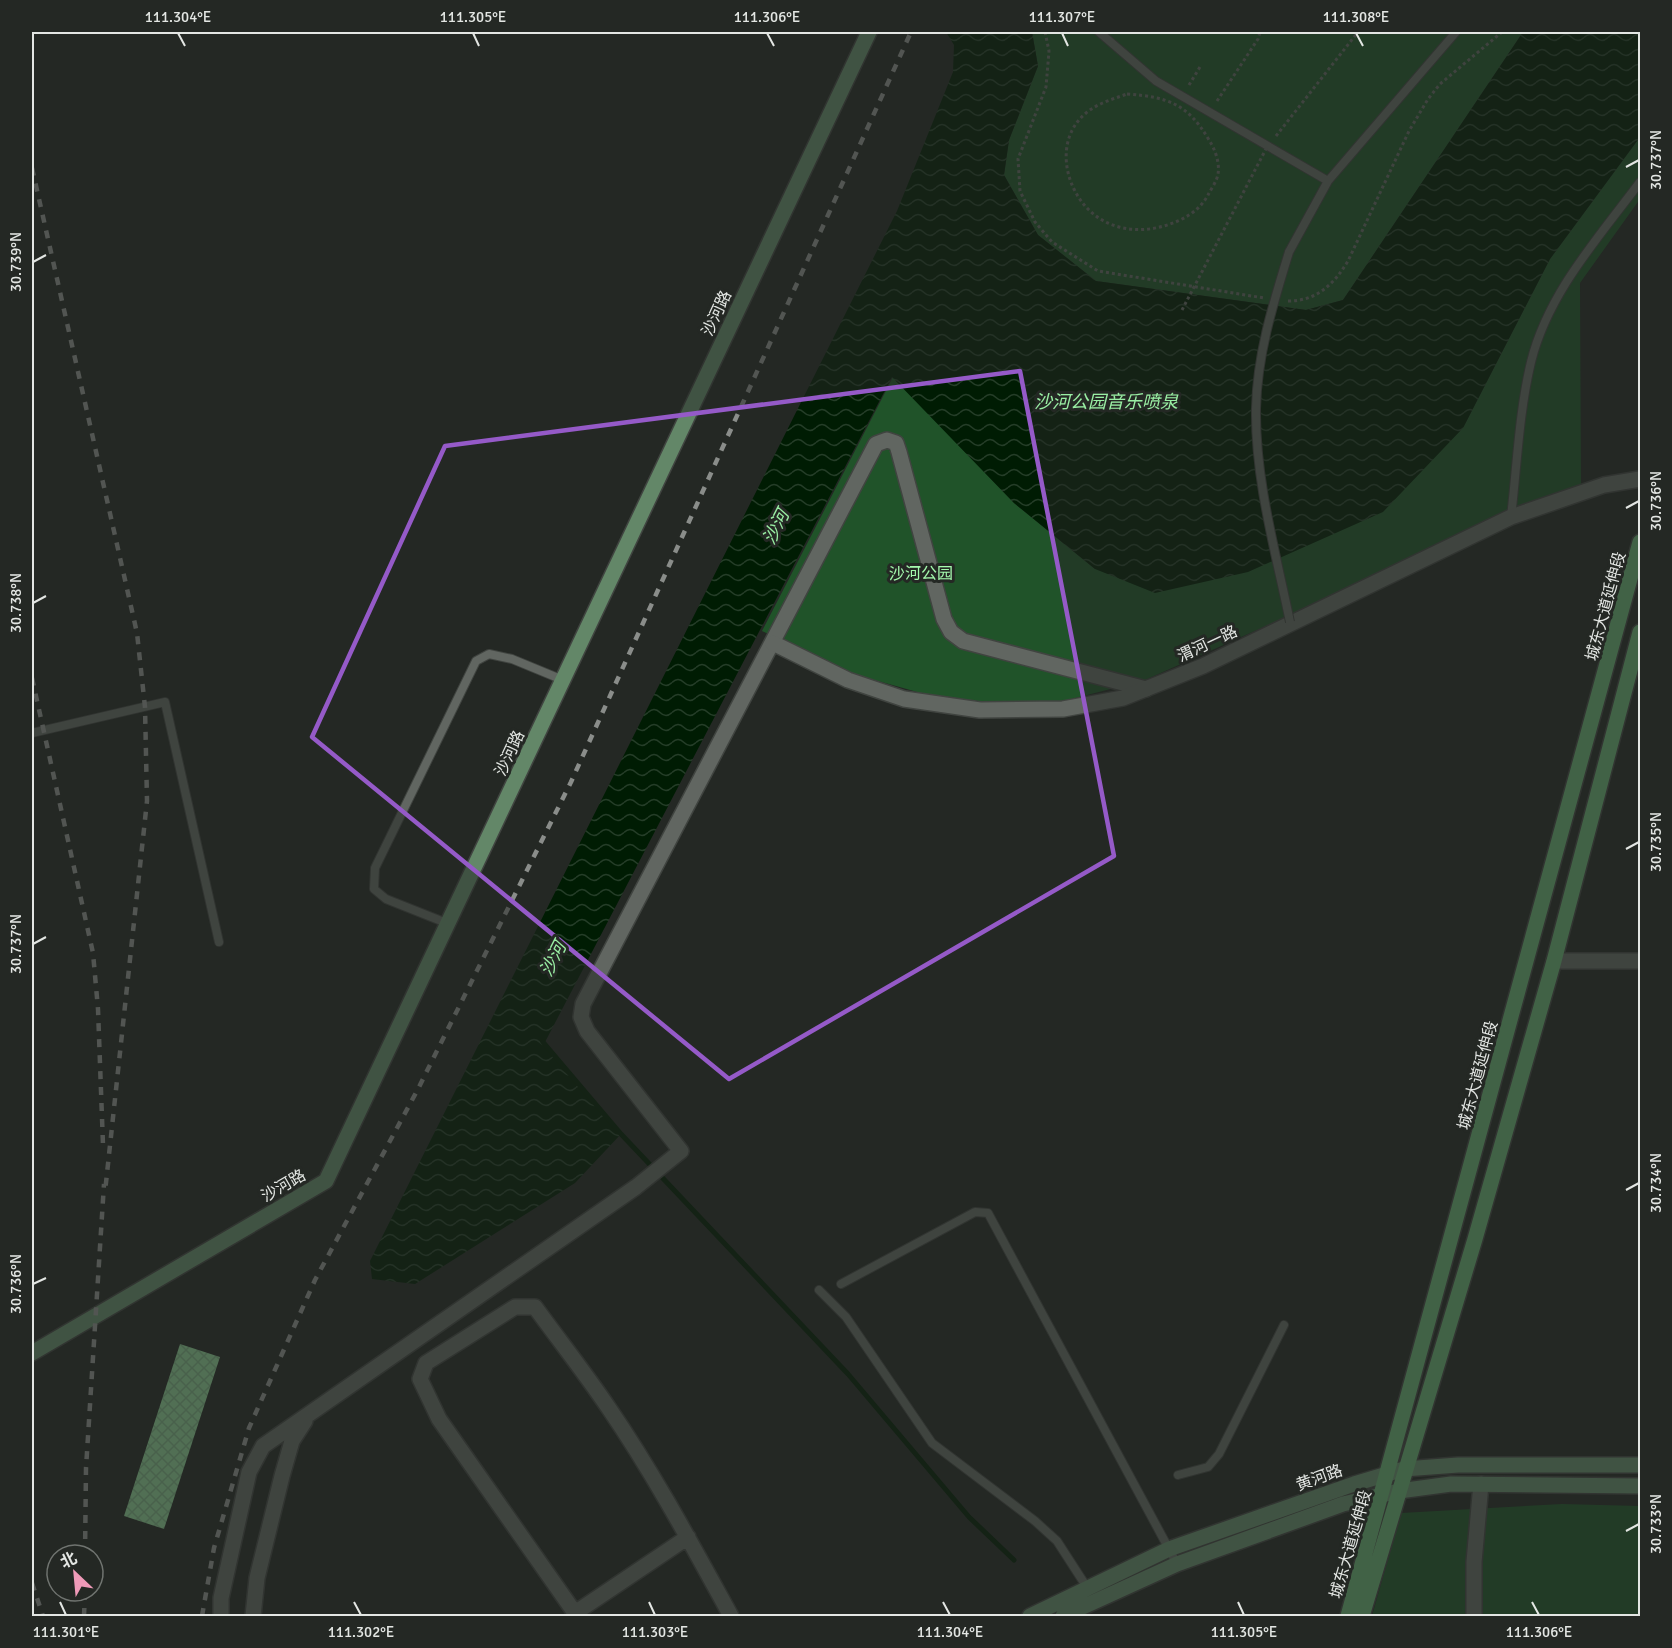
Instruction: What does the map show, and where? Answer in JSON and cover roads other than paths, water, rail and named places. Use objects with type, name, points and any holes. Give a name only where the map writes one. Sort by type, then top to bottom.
[{"type":"main road","name":"沙河路","points":[[32,1353],[326,1181],[869,32]]},
{"type":"main road","name":"城东大道延伸段","points":[[1348,1617],[1641,542]]},
{"type":"main road","name":"城东大道延伸段","points":[[1362,1617],[1404,1470],[1475,1239],[1554,961],[1641,632]]},
{"type":"main road","name":"黄河路","points":[[1063,1617],[1091,1594],[1169,1550],[1388,1474],[1404,1470],[1458,1465],[1641,1465]]},
{"type":"main road","name":"黄河路","points":[[1030,1617],[1343,1504],[1382,1494],[1451,1484],[1641,1486]]},
{"type":"street","points":[[221,1617],[221,1598],[249,1472],[262,1446],[310,1415],[681,1151],[587,1031],[581,1017],[582,1004],[876,444],[887,440],[896,443],[944,619],[951,632],[963,641],[1146,689]]},
{"type":"street","name":"渭河一路","points":[[773,644],[848,680],[904,699],[980,710],[1063,709],[1123,698],[1203,666],[1290,622],[1511,518],[1604,485],[1641,479]]},
{"type":"street","points":[[1554,961],[1641,961]]},
{"type":"street","points":[[688,1537],[575,1614],[439,1419],[420,1379],[426,1363],[515,1307],[535,1307],[608,1407],[688,1537],[731,1617]]},
{"type":"street","points":[[253,1617],[257,1578],[292,1441],[310,1415]]},
{"type":"street","points":[[1474,1617],[1474,1562],[1481,1484]]},
{"type":"lane","points":[[1099,32],[1156,81],[1328,181]]},
{"type":"lane","points":[[1290,622],[1267,507],[1256,408],[1264,335],[1289,252],[1328,181],[1455,32]]},
{"type":"lane","points":[[1511,518],[1531,361],[1565,283],[1641,182]]},
{"type":"lane","points":[[449,924],[386,898],[374,888],[375,868],[476,661],[489,654],[512,659],[563,680]]},
{"type":"lane","points":[[32,733],[165,702],[219,942]]},
{"type":"lane","points":[[841,1284],[975,1212],[988,1213],[1177,1564]]},
{"type":"lane","points":[[819,1290],[846,1317],[932,1443],[1035,1521],[1057,1541],[1091,1594]]},
{"type":"lane","points":[[1178,1475],[1208,1467],[1219,1454],[1284,1325]]},
{"type":"water","points":[[946,32],[1032,32],[1038,66],[1009,140],[1004,175],[1038,235],[1096,281],[1306,310],[1343,300],[1523,32],[1640,32],[1640,137],[1550,259],[1463,428],[1383,512],[1248,572],[1155,593],[1095,569],[1014,503],[892,377],[544,1044],[621,1134],[575,1183],[415,1284],[372,1279],[370,1261],[897,211],[953,72],[954,45]]},
{"type":"waterway","points":[[543,1042],[621,1134],[848,1374],[969,1517],[1014,1560]]},
{"type":"railway","points":[[202,1616],[214,1548],[249,1428],[315,1280],[418,1089],[571,782],[911,32]]},
{"type":"railway","points":[[32,168],[137,633],[145,707],[147,801],[105,1192]]},
{"type":"railway","points":[[32,678],[93,953],[98,1009],[103,1145]]},
{"type":"railway","points":[[85,1543],[86,1468],[104,1184]]},
{"type":"railway","points":[[32,1583],[43,1616]]},
{"type":"railway","points":[[84,1616],[85,1603]]},
{"type":"water label","name":"沙河公园音乐喷泉","points":[[1106,402]]},
{"type":"water label","name":"沙河","points":[[776,527]]},
{"type":"water label","name":"沙河","points":[[553,959]]},
{"type":"park label","name":"沙河公园","points":[[921,573]]}]
